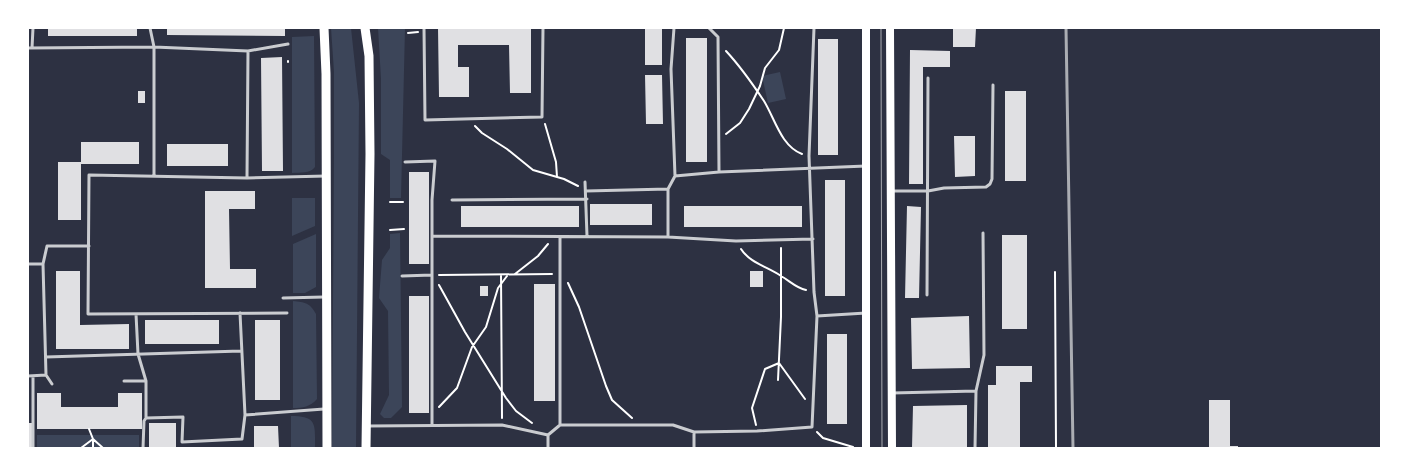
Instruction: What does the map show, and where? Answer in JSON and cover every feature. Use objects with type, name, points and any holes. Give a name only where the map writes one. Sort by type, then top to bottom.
[{"type":"main road","points":[[324,28],[326,74],[326,448]]},
{"type":"main road","points":[[365,28],[368,56],[370,125],[366,448]]},
{"type":"main road","points":[[866,28],[866,448]]},
{"type":"main road","points":[[890,28],[892,448]]},
{"type":"lane","points":[[32,48],[33,28]]},
{"type":"lane","points":[[150,28],[154,47],[154,176]]},
{"type":"lane","points":[[424,28],[425,120],[542,117],[543,28]]},
{"type":"lane","points":[[668,237],[668,189],[674,176],[671,70],[674,28]]},
{"type":"lane","points":[[709,28],[718,37],[719,172]]},
{"type":"lane","points":[[548,435],[560,425],[673,425],[694,432],[757,431],[812,427],[817,316],[814,292],[809,156],[814,28]]},
{"type":"lane","points":[[28,48],[154,47],[248,51],[288,44]]},
{"type":"lane","points":[[247,178],[248,51]]},
{"type":"lane","points":[[927,295],[928,78]]},
{"type":"lane","points":[[891,191],[928,191],[944,188],[986,186],[990,184],[992,179],[993,85]]},
{"type":"lane","points":[[405,162],[435,161],[432,200],[432,425]]},
{"type":"lane","points":[[674,176],[719,172],[866,166]]},
{"type":"lane","points":[[287,313],[88,314],[89,175],[247,178],[326,176]]},
{"type":"lane","points":[[585,182],[588,236]]},
{"type":"lane","points":[[586,191],[668,189]]},
{"type":"lane","points":[[452,200],[587,199]]},
{"type":"lane","points":[[975,448],[976,391],[984,355],[983,233]]},
{"type":"lane","points":[[432,236],[668,237],[736,241],[813,239]]},
{"type":"lane","points":[[560,237],[560,425]]},
{"type":"lane","points":[[52,384],[46,375],[43,264],[47,246],[89,246]]},
{"type":"lane","points":[[28,264],[43,264]]},
{"type":"lane","points":[[402,276],[432,275]]},
{"type":"lane","points":[[283,298],[326,297]]},
{"type":"lane","points":[[146,418],[183,417],[182,442],[242,439],[244,415],[240,313]]},
{"type":"lane","points":[[817,316],[867,313]]},
{"type":"lane","points":[[136,314],[138,354],[146,381],[146,418],[144,421],[143,448]]},
{"type":"lane","points":[[46,357],[241,351]]},
{"type":"lane","points":[[28,376],[46,375]]},
{"type":"lane","points":[[33,376],[33,448]]},
{"type":"lane","points":[[124,381],[146,381]]},
{"type":"lane","points":[[892,393],[976,391]]},
{"type":"lane","points":[[244,415],[326,409]]},
{"type":"lane","points":[[28,411],[33,411]]},
{"type":"lane","points":[[366,426],[502,425],[548,435]]},
{"type":"lane","points":[[694,432],[694,448]]},
{"type":"lane","points":[[548,435],[548,448]]},
{"type":"path","points":[[718,147],[722,138],[740,123],[757,91],[765,68],[778,50],[784,28]]},
{"type":"path","points":[[718,40],[757,91],[770,116],[786,140],[795,151],[809,156]]},
{"type":"path","points":[[542,117],[556,162],[557,177]]},
{"type":"path","points":[[469,119],[482,133],[534,170],[564,179],[586,191]]},
{"type":"path","points":[[390,202],[403,202]]},
{"type":"path","points":[[390,230],[404,229]]},
{"type":"path","points":[[515,274],[538,256],[548,243],[560,237]]},
{"type":"path","points":[[778,380],[781,276],[780,240]]},
{"type":"path","points":[[736,241],[745,255],[801,289],[814,292]]},
{"type":"path","points":[[1055,272],[1056,448]]},
{"type":"path","points":[[501,274],[502,425]]},
{"type":"path","points":[[432,414],[457,388],[474,345],[486,327],[501,284],[508,274]]},
{"type":"path","points":[[432,275],[560,274],[567,280],[579,307],[596,360],[612,400],[631,416],[637,425]]},
{"type":"path","points":[[432,275],[502,391],[516,411],[534,425]]},
{"type":"path","points":[[778,363],[814,411]]},
{"type":"path","points":[[757,431],[752,408],[753,400],[765,369],[778,363]]},
{"type":"path","points":[[812,427],[823,438],[852,447]]},
{"type":"path","points":[[89,429],[93,439],[93,448]]},
{"type":"path","points":[[81,448],[93,439]]},
{"type":"path","points":[[93,439],[103,448]]},
{"type":"shaded area","points":[[331,28],[351,28],[359,103],[356,448],[332,448],[334,72]]},
{"type":"shaded area","points":[[378,28],[405,28],[401,198],[390,198],[390,160],[381,154],[381,79]]},
{"type":"shaded area","points":[[314,36],[315,167],[308,172],[292,173],[292,37]]},
{"type":"shaded area","points":[[780,72],[786,99],[768,103],[762,76]]},
{"type":"shaded area","points":[[292,198],[315,198],[315,226],[292,236]]},
{"type":"shaded area","points":[[400,233],[402,407],[391,418],[384,418],[380,414],[389,395],[388,311],[379,298],[382,260],[390,248],[390,234]]},
{"type":"shaded area","points":[[316,234],[316,287],[305,293],[293,293],[293,244]]},
{"type":"shaded area","points":[[293,301],[307,304],[312,307],[316,314],[317,399],[309,405],[297,408],[293,408]]},
{"type":"shaded area","points":[[291,416],[306,418],[313,423],[315,447],[291,448]]},
{"type":"shaded area","points":[[37,435],[139,435],[139,448],[37,448]]},
{"type":"building","points":[[48,28],[137,28],[137,36],[48,36]]},
{"type":"building","points":[[167,28],[285,28],[285,36],[167,35]]},
{"type":"building","points":[[438,28],[531,28],[531,93],[510,93],[509,45],[458,45],[458,67],[469,67],[469,97],[439,97]]},
{"type":"building","points":[[645,28],[662,28],[662,65],[645,65]]},
{"type":"building","points":[[953,28],[976,28],[975,47],[953,47]]},
{"type":"building","points":[[686,38],[707,38],[707,162],[686,162]]},
{"type":"building","points":[[818,39],[838,39],[838,155],[818,155]]},
{"type":"building","points":[[910,50],[950,51],[950,67],[923,67],[923,184],[909,184]]},
{"type":"building","points":[[282,57],[283,171],[262,171],[261,58]]},
{"type":"building","points":[[645,75],[662,75],[663,124],[646,124]]},
{"type":"building","points":[[138,91],[145,91],[145,103],[138,103]]},
{"type":"building","points":[[1005,91],[1026,91],[1026,181],[1005,181]]},
{"type":"building","points":[[954,136],[975,136],[975,176],[955,177]]},
{"type":"building","points":[[81,142],[139,142],[139,164],[81,164],[81,220],[58,220],[58,162],[81,162]]},
{"type":"building","points":[[167,144],[228,144],[228,166],[167,166]]},
{"type":"building","points":[[409,172],[429,172],[429,264],[409,264]]},
{"type":"building","points":[[825,180],[845,180],[845,296],[825,296]]},
{"type":"building","points":[[205,191],[255,191],[255,209],[229,209],[230,269],[256,269],[256,288],[205,288]]},
{"type":"building","points":[[590,204],[652,204],[652,225],[590,225]]},
{"type":"building","points":[[461,206],[579,206],[579,227],[461,227]]},
{"type":"building","points":[[684,206],[802,206],[802,227],[684,227]]},
{"type":"building","points":[[907,206],[921,207],[919,298],[905,298]]},
{"type":"building","points":[[1002,235],[1027,235],[1027,329],[1002,329]]},
{"type":"building","points":[[56,271],[80,271],[80,325],[129,324],[129,349],[56,349]]},
{"type":"building","points":[[750,271],[763,271],[763,287],[750,287]]},
{"type":"building","points":[[534,284],[555,284],[555,401],[534,401]]},
{"type":"building","points":[[480,286],[488,286],[488,296],[480,296]]},
{"type":"building","points":[[409,296],[429,296],[429,413],[409,413]]},
{"type":"building","points":[[969,316],[970,368],[912,369],[911,318]]},
{"type":"building","points":[[145,320],[219,320],[219,344],[145,344]]},
{"type":"building","points":[[255,320],[280,320],[280,400],[255,400]]},
{"type":"building","points":[[827,334],[847,334],[847,424],[827,424]]},
{"type":"building","points":[[996,366],[1032,366],[1032,382],[1020,382],[1020,448],[988,448],[988,385],[996,385]]},
{"type":"building","points":[[37,393],[61,393],[61,407],[118,407],[118,393],[142,393],[142,429],[37,429]]},
{"type":"building","points":[[1209,400],[1230,400],[1230,446],[1238,446],[1238,448],[1209,448]]},
{"type":"building","points":[[967,405],[967,448],[912,448],[913,406]]},
{"type":"building","points":[[28,423],[32,423],[32,448],[28,448]]},
{"type":"building","points":[[149,423],[176,423],[176,448],[149,448]]},
{"type":"building","points":[[254,426],[278,426],[279,448],[254,448]]},
{"type":"tram line","points":[[881,28],[882,448]]},
{"type":"railway","points":[[1066,28],[1073,448]]}]
